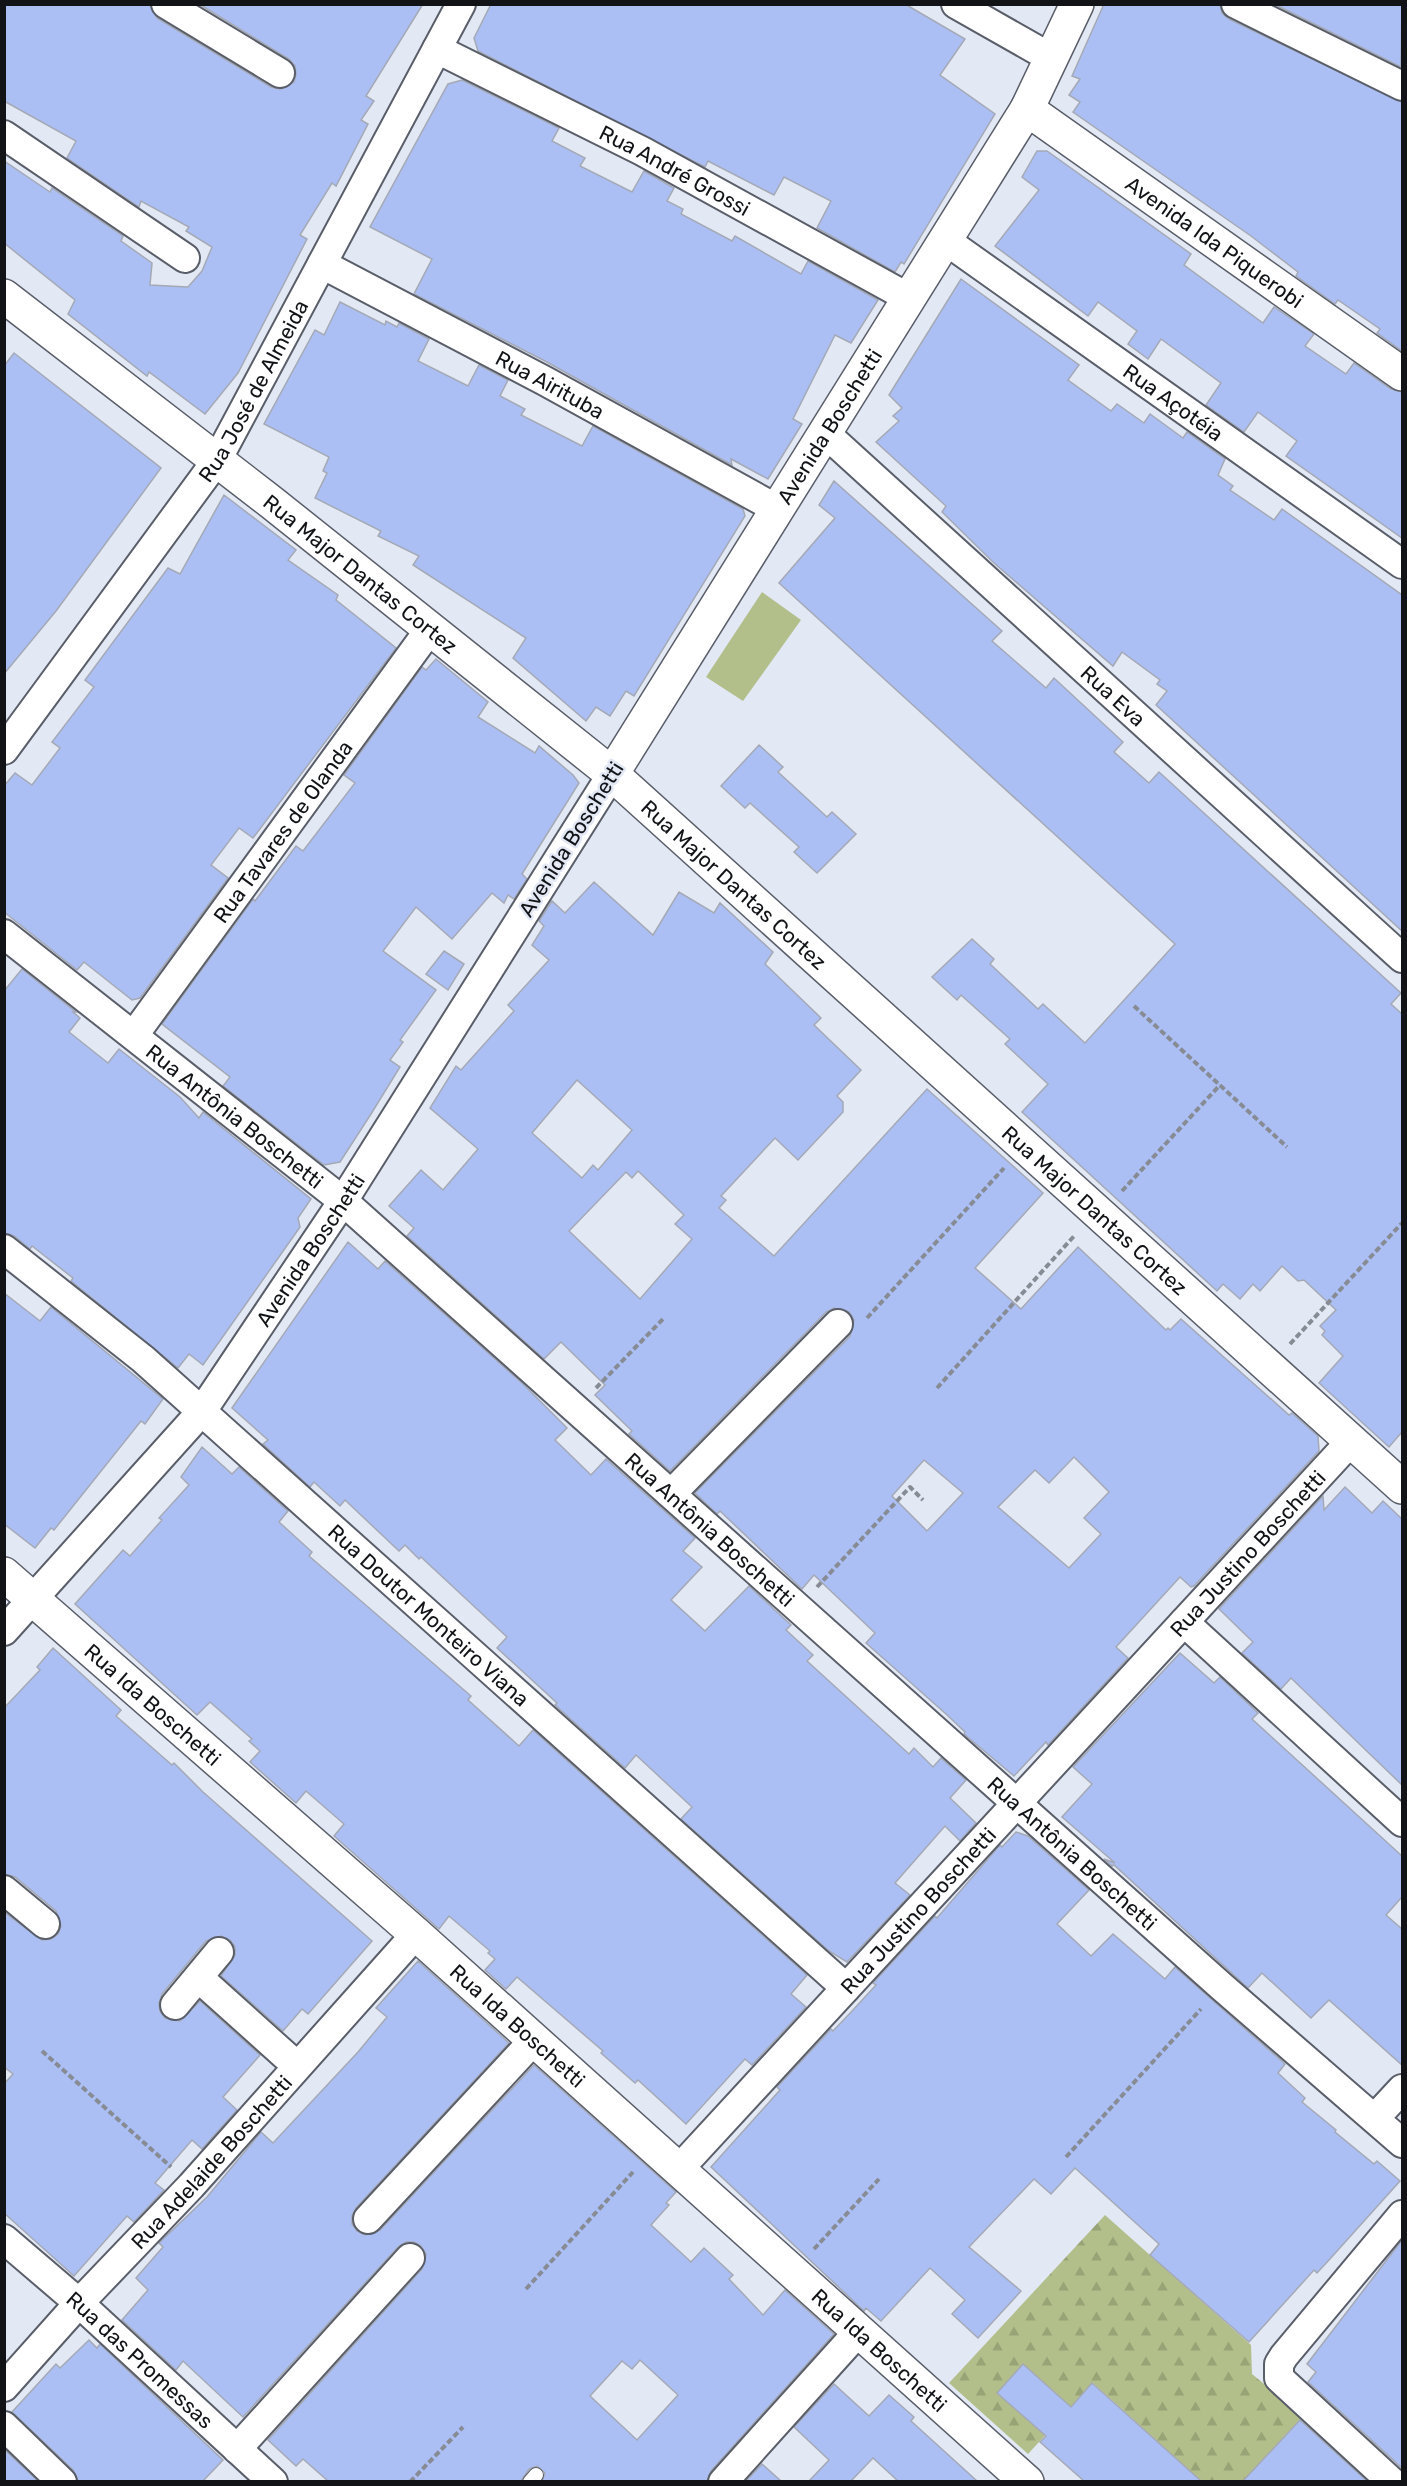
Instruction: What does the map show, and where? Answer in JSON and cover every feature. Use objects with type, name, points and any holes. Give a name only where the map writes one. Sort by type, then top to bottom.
[{"type":"street","points":[[166,4],[280,73]]},
{"type":"street","name":"Rua José de Almeida","points":[[4,750],[218,460],[461,4]]},
{"type":"street","points":[[956,4],[1052,58]]},
{"type":"street","name":"Avenida Boschetti","points":[[4,1632],[202,1411],[343,1201],[1027,109],[1077,4]]},
{"type":"street","points":[[1236,4],[1402,86]]},
{"type":"street","name":"Rua André Grossi","points":[[437,49],[642,151],[909,298]]},
{"type":"street","name":"Avenida Ida Piquerobi","points":[[1027,109],[1402,374]]},
{"type":"street","points":[[4,135],[185,258]]},
{"type":"street","name":"Rua Açotéia","points":[[945,240],[1402,564]]},
{"type":"street","name":"Rua Airituba","points":[[322,264],[545,381],[777,509]]},
{"type":"street","name":"Rua Major Dantas Cortez","points":[[4,296],[218,460],[612,774],[1402,1487]]},
{"type":"street","name":"Rua Eva","points":[[825,433],[1402,958]]},
{"type":"street","name":"Rua Tavares de Olanda","points":[[134,1035],[430,628]]},
{"type":"street","name":"Rua Antônia Boschetti","points":[[4,934],[343,1201],[1018,1802],[1221,1986],[1402,2143]]},
{"type":"street","name":"Rua Doutor Monteiro Viana","points":[[4,1249],[143,1359],[846,1988]]},
{"type":"street","points":[[671,1494],[838,1324]]},
{"type":"street","name":"Rua Justino Boschetti","points":[[667,2158],[846,1988],[1352,1440]]},
{"type":"street","name":"Rua Ida Boschetti","points":[[4,1574],[416,1934],[1027,2481]]},
{"type":"street","points":[[1184,1622],[1402,1822]]},
{"type":"street","points":[[4,1890],[45,1924]]},
{"type":"street","name":"Rua Adelaide Boschetti","points":[[4,2387],[79,2303],[191,2186],[416,1934]]},
{"type":"street","points":[[175,2006],[219,1952]]},
{"type":"street","points":[[199,1978],[297,2066]]},
{"type":"street","points":[[368,2219],[534,2040]]},
{"type":"street","points":[[1375,2118],[1402,2089]]},
{"type":"street","points":[[1392,2481],[1279,2378],[1279,2364],[1402,2214]]},
{"type":"street","name":"Rua das Promessas","points":[[4,2239],[79,2303],[273,2481]]},
{"type":"street","points":[[237,2449],[410,2258]]},
{"type":"street","points":[[723,2481],[859,2331]]},
{"type":"street","points":[[4,2426],[62,2481]]},
{"type":"path","points":[[1134,1006],[1287,1147]]},
{"type":"path","points":[[937,1388],[1087,1222],[1101,1214],[1220,1085]]},
{"type":"path","points":[[866,1319],[1025,1146]]},
{"type":"path","points":[[1269,1367],[1402,1223]]},
{"type":"path","points":[[575,1408],[664,1318]]},
{"type":"path","points":[[798,1608],[910,1487],[923,1500]]},
{"type":"path","points":[[1066,2157],[1221,1986]]},
{"type":"path","points":[[42,2051],[191,2186]]},
{"type":"path","points":[[526,2289],[667,2158]]},
{"type":"path","points":[[793,2272],[879,2179]]},
{"type":"path","points":[[410,2481],[463,2427]]},
{"type":"green space","points":[[762,592],[801,620],[743,701],[706,677]]},
{"type":"green space","points":[[1105,2215],[1251,2345],[1252,2374],[1303,2416],[1243,2481],[1201,2481],[1093,2383],[1028,2454],[949,2383]]},
{"type":"building","points":[[4,4],[150,4],[157,18],[271,87],[280,89],[294,82],[295,66],[289,59],[199,4],[423,4],[366,96],[374,101],[361,120],[368,124],[336,186],[332,183],[300,235],[307,239],[238,373],[205,414],[149,372],[147,376],[68,314],[75,300],[4,243],[4,161],[50,192],[52,188],[123,236],[121,241],[152,263],[150,285],[188,287],[202,271],[212,247],[186,231],[189,227],[141,201],[139,207],[67,158],[76,141],[4,101]]},
{"type":"building","points":[[491,4],[905,4],[965,39],[940,75],[995,114],[904,264],[901,262],[895,272],[817,228],[831,201],[784,177],[774,195],[708,161],[705,167],[478,51],[474,38]]},
{"type":"building","points":[[1104,4],[1220,4],[1222,13],[1229,19],[1402,102],[1402,351],[1377,333],[1380,329],[1338,300],[1335,304],[1296,276],[1298,272],[1251,236],[1073,112],[1080,102],[1069,95],[1080,79],[1072,76]]},
{"type":"building","points":[[1274,4],[1402,4],[1401,67]]},
{"type":"building","points":[[462,80],[559,128],[552,141],[585,158],[580,166],[632,192],[644,171],[674,188],[667,201],[683,209],[681,214],[732,241],[735,236],[801,274],[808,261],[878,300],[851,343],[835,335],[793,419],[802,424],[768,479],[731,459],[732,465],[545,361],[414,294],[432,259],[370,227],[448,84]]},
{"type":"building","points":[[1037,151],[1047,151],[1191,254],[1184,265],[1263,323],[1274,307],[1314,334],[1305,346],[1346,374],[1354,363],[1391,389],[1402,392],[1402,538],[1286,456],[1297,441],[1258,412],[1244,432],[1206,405],[1221,383],[1161,339],[1148,359],[1128,344],[1137,331],[1098,302],[1088,316],[995,246],[1039,190],[1022,177]]},
{"type":"building","points":[[961,279],[1079,365],[1068,380],[1111,411],[1117,404],[1144,423],[1150,414],[1183,438],[1187,432],[1225,459],[1218,475],[1233,486],[1230,490],[1274,520],[1282,509],[1402,595],[1402,931],[1156,705],[1167,691],[1157,684],[1160,680],[1122,652],[1113,666],[994,563],[942,512],[946,506],[876,442],[899,421],[893,416],[902,408],[889,395]]},
{"type":"building","points":[[340,302],[385,325],[386,321],[397,327],[399,323],[429,339],[418,361],[468,386],[479,365],[508,380],[500,396],[525,409],[521,415],[582,446],[593,426],[743,509],[745,516],[634,696],[626,691],[610,716],[596,707],[586,721],[513,658],[526,638],[413,565],[419,556],[378,536],[381,531],[315,498],[327,473],[323,471],[329,457],[264,424],[315,330],[324,335]]},
{"type":"building","points":[[14,353],[161,468],[56,611],[4,674],[4,366]]},
{"type":"building","points":[[834,481],[1002,631],[992,641],[1046,688],[1054,678],[1123,742],[1114,752],[1149,783],[1159,772],[1401,993],[1391,1004],[1402,1014],[1402,1432],[1389,1447],[1319,1383],[1343,1356],[1322,1335],[1325,1331],[1320,1326],[1336,1310],[1304,1280],[1298,1281],[1282,1266],[1260,1291],[1253,1284],[1240,1299],[1223,1284],[1217,1291],[1022,1112],[1048,1084],[1005,1044],[1010,1039],[961,995],[957,1000],[932,977],[972,939],[994,959],[990,964],[1038,1009],[1043,1004],[1085,1043],[1175,944],[779,583],[835,518],[819,505]]},
{"type":"building","points":[[224,495],[296,550],[288,560],[338,595],[336,600],[396,648],[253,838],[239,828],[211,865],[228,878],[140,998],[132,1000],[84,962],[77,970],[4,912],[4,786],[15,773],[32,785],[60,748],[52,742],[94,687],[85,680],[168,568],[180,574]]},
{"type":"building","points":[[436,659],[488,702],[478,717],[535,753],[539,746],[579,783],[522,874],[527,879],[514,899],[508,895],[504,903],[492,893],[452,939],[416,907],[383,951],[436,990],[400,1040],[403,1042],[390,1060],[400,1067],[371,1114],[340,1162],[324,1165],[223,1086],[230,1077],[162,1024],[253,899],[255,901],[296,846],[303,851],[355,783],[344,775],[422,667],[426,670]]},
{"type":"building","points":[[759,745],[783,767],[778,772],[827,817],[832,812],[856,834],[817,873],[794,852],[799,847],[750,803],[745,808],[721,786]]},
{"type":"building","points":[[594,882],[653,935],[679,892],[714,913],[720,903],[773,952],[765,964],[821,1018],[814,1025],[861,1070],[837,1096],[843,1102],[843,1112],[798,1160],[775,1138],[721,1196],[726,1200],[719,1208],[774,1256],[927,1089],[1043,1193],[975,1268],[1021,1309],[1078,1247],[1166,1330],[1168,1328],[1170,1330],[1181,1319],[1289,1415],[1292,1413],[1318,1436],[1319,1451],[1194,1586],[1191,1587],[1180,1577],[1116,1647],[1128,1658],[1048,1745],[1046,1742],[1014,1776],[964,1734],[965,1732],[946,1714],[866,1643],[875,1633],[814,1575],[802,1589],[720,1511],[717,1514],[695,1493],[850,1336],[854,1320],[849,1312],[834,1308],[826,1312],[670,1471],[629,1434],[632,1431],[595,1395],[605,1385],[561,1342],[544,1359],[407,1236],[414,1228],[389,1206],[421,1170],[443,1190],[478,1149],[430,1108],[456,1066],[461,1070],[514,1011],[508,1005],[549,960],[532,945],[544,926],[539,921],[552,901],[565,913]],"holes":[[[577,1080],[632,1130],[598,1170],[593,1165],[582,1178],[532,1133]],[[638,1171],[684,1215],[675,1224],[692,1239],[640,1299],[569,1231],[626,1172],[632,1178]],[[1074,1457],[1109,1492],[1084,1518],[1101,1534],[1069,1568],[998,1507],[1035,1470],[1049,1483]],[[924,1460],[963,1493],[927,1531],[892,1496]]]},
{"type":"building","points":[[444,951],[464,964],[448,990],[426,974]]},
{"type":"building","points":[[22,969],[76,1012],[73,1012],[80,1018],[69,1032],[108,1063],[119,1049],[180,1097],[199,1118],[203,1112],[311,1199],[298,1218],[300,1227],[203,1365],[189,1354],[178,1368],[71,1281],[73,1278],[32,1246],[30,1249],[14,1236],[4,1233],[4,991]]},
{"type":"building","points":[[348,1242],[378,1269],[385,1261],[522,1383],[567,1428],[555,1440],[591,1475],[606,1459],[695,1538],[683,1551],[702,1567],[671,1600],[705,1631],[749,1586],[791,1625],[786,1630],[813,1655],[807,1661],[909,1754],[914,1748],[933,1767],[941,1758],[966,1780],[950,1798],[976,1823],[960,1841],[945,1826],[895,1883],[910,1895],[847,1962],[829,1951],[681,1819],[692,1807],[636,1755],[625,1768],[555,1705],[557,1703],[497,1648],[507,1637],[421,1557],[419,1559],[405,1545],[399,1551],[345,1500],[340,1506],[314,1482],[310,1487],[263,1444],[268,1440],[232,1408]]},
{"type":"building","points":[[4,1293],[40,1321],[51,1307],[163,1399],[145,1424],[141,1421],[54,1530],[51,1528],[35,1548],[4,1524]]},
{"type":"building","points":[[202,1447],[232,1474],[239,1467],[288,1511],[279,1522],[312,1552],[309,1556],[471,1696],[468,1700],[519,1746],[533,1730],[807,1975],[791,1994],[806,2007],[752,2065],[745,2059],[686,2124],[638,2080],[635,2083],[601,2053],[603,2051],[517,1977],[506,1989],[485,1970],[495,1959],[488,1953],[490,1951],[449,1916],[439,1929],[334,1836],[344,1824],[306,1791],[296,1803],[250,1762],[260,1751],[249,1741],[252,1739],[210,1702],[197,1715],[75,1604],[123,1550],[130,1556],[162,1520],[159,1518],[189,1485],[181,1477]]},
{"type":"building","points":[[1345,1487],[1372,1513],[1383,1501],[1402,1519],[1402,1785],[1291,1678],[1281,1689],[1242,1653],[1253,1642],[1219,1609],[1323,1496],[1324,1510]]},
{"type":"building","points":[[53,1648],[121,1710],[116,1716],[172,1765],[174,1763],[203,1792],[372,1941],[308,2014],[302,2009],[283,2031],[221,1976],[235,1955],[235,1947],[230,1940],[221,1936],[206,1941],[162,1994],[159,2003],[160,2011],[165,2018],[180,2021],[200,2001],[260,2055],[223,2097],[237,2110],[202,2149],[192,2140],[155,2183],[164,2190],[134,2222],[127,2216],[74,2276],[4,2213],[4,2084],[13,2074],[4,2067],[4,1912],[42,1940],[51,1939],[58,1934],[61,1926],[56,1911],[15,1877],[4,1874],[4,1708],[40,1670],[37,1667]]},
{"type":"building","points":[[1180,1653],[1214,1683],[1220,1677],[1258,1713],[1252,1719],[1402,1856],[1402,1897],[1386,1915],[1402,1929],[1402,2065],[1329,2000],[1311,2018],[1262,1973],[1248,1988],[1114,1865],[1112,1866],[1104,1859],[1115,1863],[1062,1817],[1092,1784],[1073,1767]]},
{"type":"building","points":[[1016,1832],[1028,1836],[1089,1890],[1057,1924],[1091,1956],[1113,1934],[1165,1979],[1175,1967],[1285,2064],[1278,2073],[1305,2098],[1302,2102],[1374,2164],[1377,2161],[1400,2181],[1317,2273],[1314,2270],[1249,2342],[1150,2255],[1159,2244],[1075,2168],[1051,2194],[1034,2179],[969,2247],[1021,2291],[978,2338],[952,2314],[965,2300],[930,2268],[881,2321],[866,2308],[864,2311],[711,2167],[780,2090],[777,2087],[831,2029],[833,2031],[853,2010],[876,1985],[873,1983],[935,1916],[937,1918],[1000,1845],[1002,1847]]},
{"type":"building","points":[[418,1961],[509,2043],[356,2208],[352,2216],[352,2224],[357,2231],[365,2235],[380,2230],[534,2065],[676,2192],[666,2203],[669,2205],[651,2225],[691,2262],[704,2248],[733,2275],[729,2279],[763,2315],[785,2290],[834,2334],[711,2471],[707,2481],[542,2481],[545,2473],[537,2466],[529,2469],[521,2481],[328,2481],[303,2459],[296,2466],[268,2440],[422,2269],[426,2254],[421,2246],[414,2242],[406,2242],[398,2247],[243,2417],[183,2361],[176,2370],[122,2320],[148,2290],[136,2278],[163,2247],[159,2243],[207,2197],[261,2132],[273,2143],[358,2052],[387,2017],[376,2008]],"holes":[[[640,2360],[678,2395],[637,2440],[590,2396],[622,2361],[632,2369]]]},
{"type":"building","points":[[1402,2240],[1402,2468],[1308,2382],[1316,2372],[1307,2364]]},
{"type":"building","points":[[89,2340],[97,2348],[100,2344],[223,2460],[203,2481],[78,2481],[73,2470],[12,2412],[56,2364],[60,2368]]},
{"type":"building","points":[[1023,2364],[1071,2407],[1092,2383],[1201,2481],[1084,2481],[1040,2442],[1046,2436],[997,2393]]},
{"type":"building","points":[[834,2384],[869,2416],[889,2395],[914,2417],[911,2421],[977,2481],[898,2481],[873,2458],[851,2481],[809,2481],[829,2460],[794,2427]]},
{"type":"building","points":[[1300,2420],[1367,2481],[1243,2481]]},
{"type":"building","points":[[4,2449],[38,2481],[4,2481]]},
{"type":"building","points":[[762,2464],[781,2481],[746,2481]]}]
